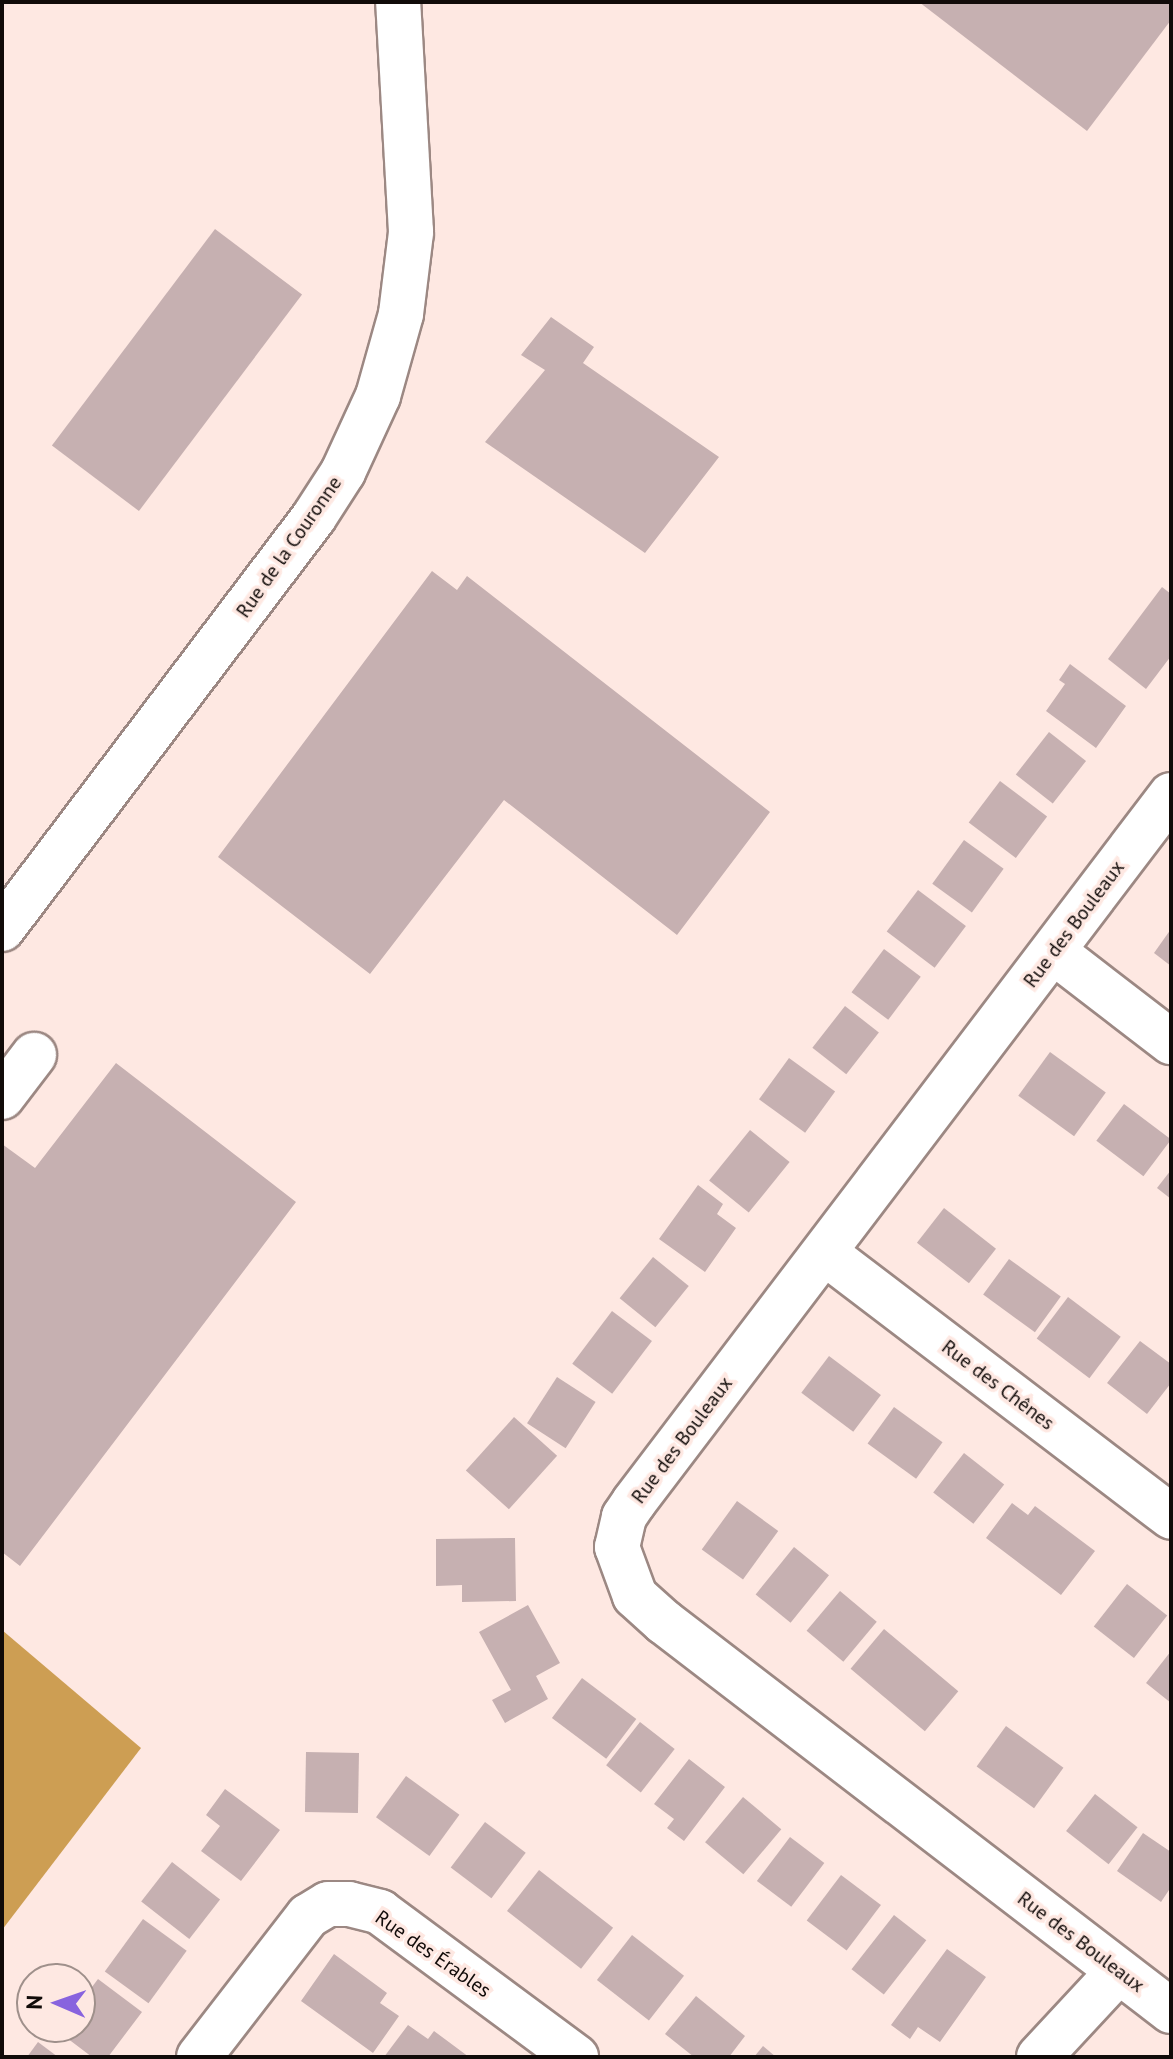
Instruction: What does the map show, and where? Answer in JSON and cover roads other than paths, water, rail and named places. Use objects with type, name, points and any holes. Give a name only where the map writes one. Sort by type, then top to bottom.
[{"type":"street","name":"Rue de la Couronne","points":[[2,929],[314,517],[343,472],[378,396],[401,314],[411,232],[398,2]]},
{"type":"street","name":"Rue des Bouleaux","points":[[1171,795],[624,1517],[617,1547],[626,1581],[664,1622],[1171,2011]]},
{"type":"street","points":[[1054,952],[1171,1042]]},
{"type":"street","points":[[2,1097],[34,1055]]},
{"type":"street","name":"Rue des Chênes","points":[[825,1253],[1171,1517]]},
{"type":"street","name":"Rue des Érables","points":[[199,2057],[308,1916],[328,1904],[349,1904],[380,1912],[576,2057]]},
{"type":"street","points":[[1039,2057],[1119,1971]]}]
